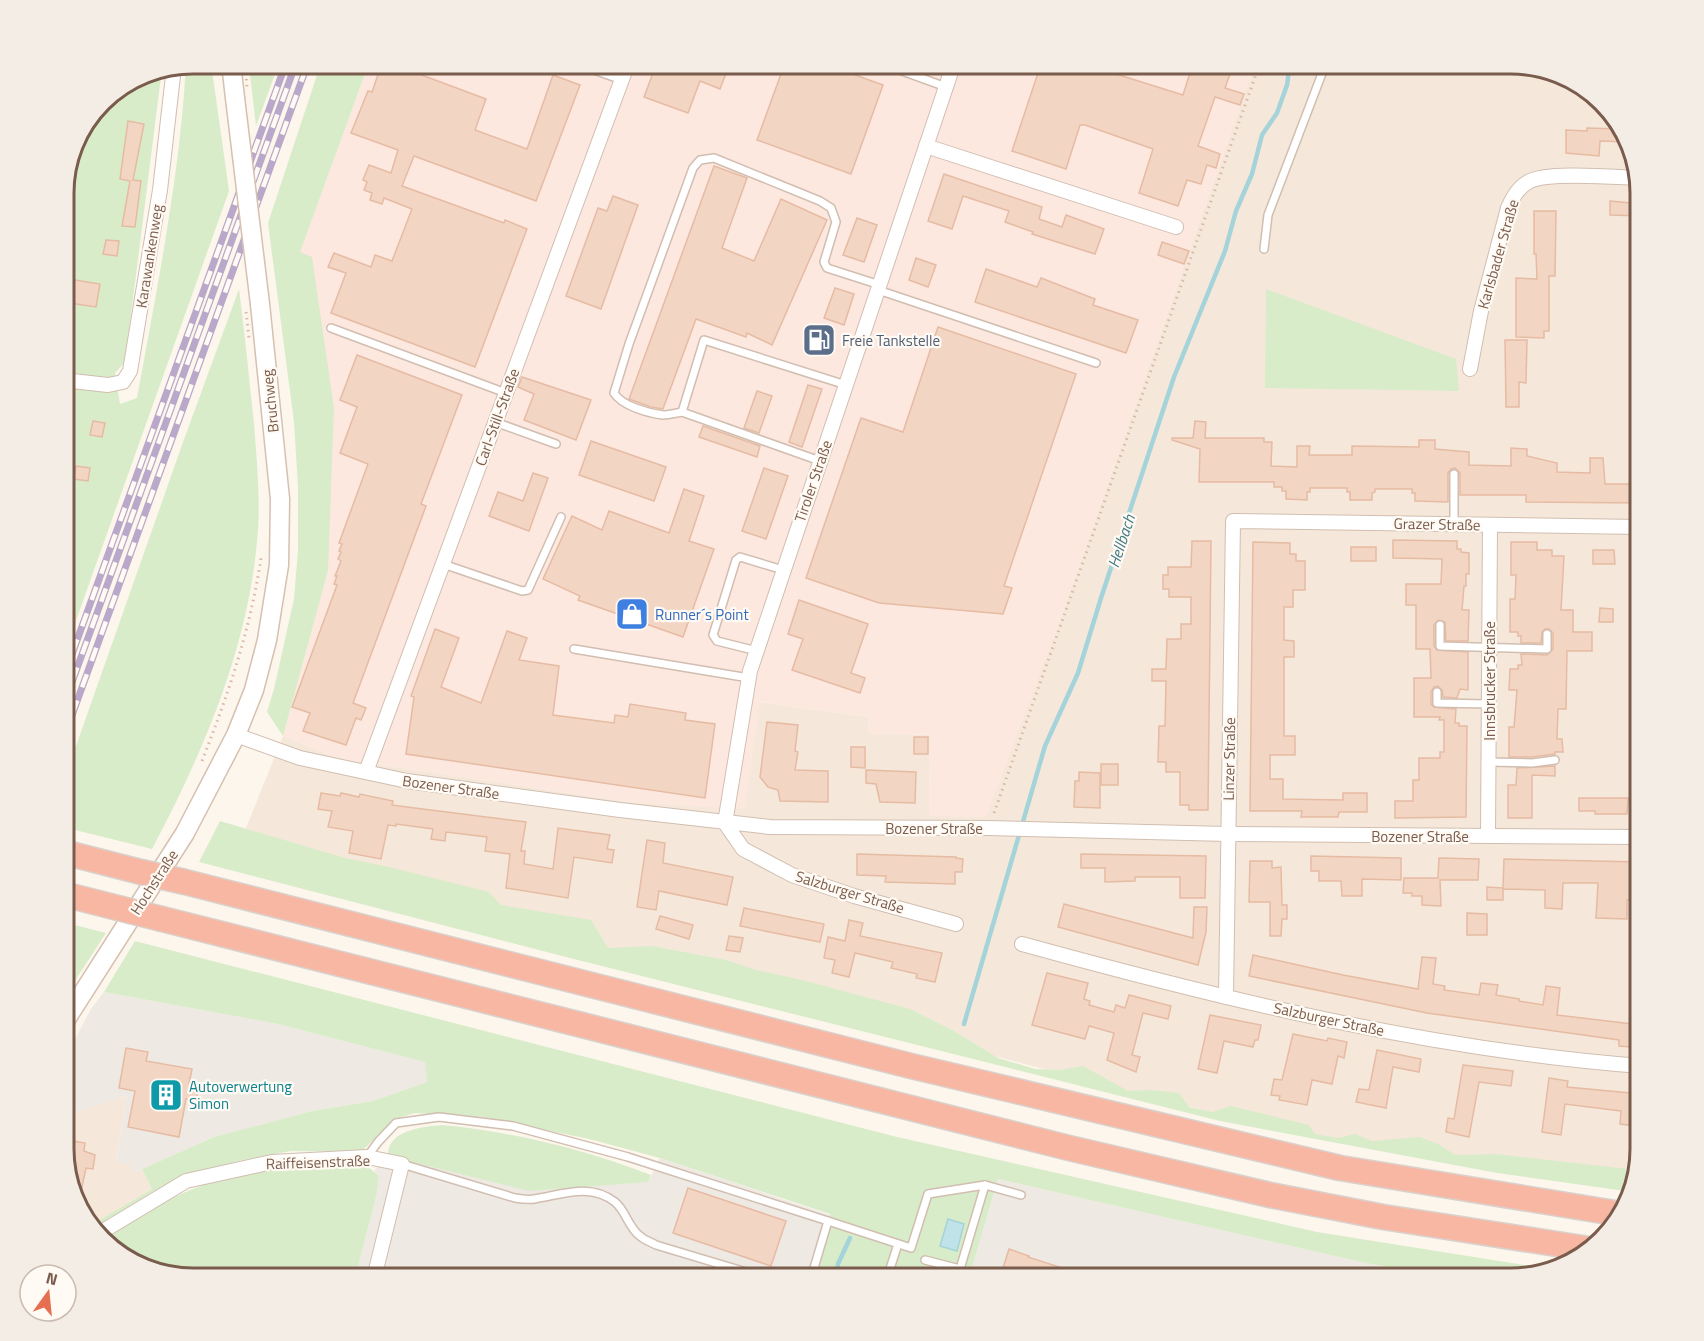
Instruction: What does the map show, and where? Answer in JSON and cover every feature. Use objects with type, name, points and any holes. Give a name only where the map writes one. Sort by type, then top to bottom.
[{"type":"highway","points":[[74,855],[911,1066],[1340,1168],[1612,1213]]},
{"type":"highway","points":[[74,897],[1069,1148],[1270,1195],[1383,1217],[1577,1247]]},
{"type":"street","name":"Bruchweg","points":[[232,74],[260,304],[280,499],[279,565],[267,640],[254,690],[236,735]]},
{"type":"street","name":"Carl-Still-Straße","points":[[366,772],[624,74]]},
{"type":"street","name":"Tiroler Straße","points":[[725,823],[749,678],[757,651],[950,74]]},
{"type":"street","name":"Karawankenweg","points":[[74,381],[108,385],[123,382],[130,371],[160,190],[173,76]]},
{"type":"street","points":[[926,146],[1176,227]]},
{"type":"street","name":"Karlsbader Straße","points":[[1470,369],[1490,277],[1508,208],[1516,192],[1529,181],[1546,177],[1629,178]]},
{"type":"street","name":"Grazer Straße","points":[[1233,521],[1630,527]]},
{"type":"street","name":"Linzer Straße","points":[[1226,997],[1233,521]]},
{"type":"street","name":"Innsbrucker Straße","points":[[1488,836],[1490,525]]},
{"type":"street","name":"Bozener Straße","points":[[236,735],[300,758],[407,781],[770,827],[1630,837]]},
{"type":"street","name":"Hochstraße","points":[[74,1007],[186,833],[236,735]]},
{"type":"street","name":"Salzburger Straße","points":[[725,823],[743,849],[792,875],[854,896],[956,924]]},
{"type":"street","name":"Salzburger Straße","points":[[1022,944],[1156,981],[1416,1037],[1576,1060],[1630,1065]]},
{"type":"street","name":"Raiffeisenstraße","points":[[105,1229],[186,1181],[272,1162],[368,1157],[402,1164]]},
{"type":"street","points":[[376,1268],[402,1164]]},
{"type":"lane","points":[[605,74],[622,80]]},
{"type":"lane","points":[[910,74],[946,87]]},
{"type":"lane","points":[[1264,249],[1268,214],[1322,74]]},
{"type":"lane","points":[[820,460],[682,412],[665,415],[648,412],[619,400],[614,393],[629,344],[682,196],[693,168],[700,160],[714,158],[820,201],[831,208],[836,222],[824,262],[827,268],[1096,363]]},
{"type":"lane","points":[[331,328],[506,393]]},
{"type":"lane","points":[[682,412],[704,340],[846,385]]},
{"type":"lane","points":[[495,422],[555,444]]},
{"type":"lane","points":[[1454,474],[1454,525]]},
{"type":"lane","points":[[442,564],[522,591],[528,590],[561,517]]},
{"type":"lane","points":[[757,651],[717,641],[713,635],[736,560],[741,557],[783,570]]},
{"type":"lane","points":[[1440,625],[1440,646],[1547,649],[1547,634]]},
{"type":"lane","points":[[574,650],[749,678]]},
{"type":"lane","points":[[1437,692],[1437,703],[1489,704]]},
{"type":"lane","points":[[1488,762],[1532,763],[1555,760]]},
{"type":"lane","points":[[368,1157],[378,1142],[396,1124],[440,1118],[513,1126],[628,1157],[911,1248],[928,1194],[985,1185],[1022,1194]]},
{"type":"lane","points":[[402,1164],[515,1198],[533,1200],[568,1191],[590,1191],[603,1195],[622,1209],[631,1226],[640,1236],[656,1245],[733,1268]]},
{"type":"lane","points":[[960,1268],[985,1185]]},
{"type":"lane","points":[[814,1268],[828,1221]]},
{"type":"lane","points":[[890,1268],[898,1244]]},
{"type":"lane","points":[[926,1260],[956,1268]]},
{"type":"path","points":[[987,828],[1045,675],[1256,74]]},
{"type":"path","points":[[207,748],[237,668],[255,596],[262,550]]},
{"type":"shaded area","points":[[365,74],[1251,74],[1054,637],[986,817],[929,816],[930,735],[868,733],[869,717],[760,702],[745,809],[637,803],[341,759],[283,736],[328,571],[299,253]]},
{"type":"shaded area","points":[[1251,74],[1519,74],[1549,80],[1571,89],[1596,108],[1615,133],[1624,155],[1630,185],[1630,1156],[1625,1184],[1296,1134],[928,1039],[234,851],[246,828],[283,736],[341,759],[637,803],[759,702],[869,717],[868,733],[930,735],[929,816],[1054,637]]},
{"type":"shaded area","points":[[104,992],[278,1024],[426,1062],[427,1082],[373,1101],[312,1111],[214,1137],[133,1173],[129,1163],[116,1163],[127,1096],[74,1113],[74,1041],[91,1009]]},
{"type":"shaded area","points":[[127,1096],[116,1162],[129,1163],[133,1173],[142,1169],[152,1189],[99,1221],[86,1201],[76,1171],[74,1113]]},
{"type":"shaded area","points":[[388,1156],[648,1182],[660,1158],[830,1215],[830,1229],[816,1268],[358,1268],[377,1193],[379,1176],[374,1171]]},
{"type":"shaded area","points":[[998,1179],[1392,1268],[972,1268]]},
{"type":"green space","points":[[185,74],[213,74],[229,191],[74,626],[74,185],[78,162],[86,140],[108,108],[140,86],[161,78],[125,362],[115,373],[120,404],[137,398],[160,274]]},
{"type":"green space","points":[[250,74],[275,74],[256,126]]},
{"type":"green space","points":[[317,74],[365,74],[300,252],[312,257],[334,408],[328,571],[283,736],[267,712],[294,599],[298,550],[298,487],[294,422],[268,223]]},
{"type":"green space","points":[[239,289],[258,483],[259,513],[252,582],[244,622],[220,700],[189,776],[152,849],[74,830],[74,752]]},
{"type":"green space","points":[[1266,289],[1456,359],[1459,391],[1265,388]]},
{"type":"green space","points":[[220,821],[345,858],[489,892],[501,905],[591,920],[608,948],[652,946],[726,960],[756,970],[910,1009],[954,1031],[998,1058],[1035,1069],[1059,1070],[1083,1066],[1128,1091],[1151,1090],[1179,1093],[1189,1107],[1213,1112],[1231,1106],[1309,1125],[1315,1134],[1338,1138],[1355,1134],[1372,1141],[1420,1137],[1440,1145],[1455,1155],[1496,1154],[1628,1169],[1628,1171],[1622,1191],[1497,1173],[1220,1121],[570,958],[199,862]]},
{"type":"green space","points":[[74,925],[106,933],[74,982]]},
{"type":"green space","points":[[135,941],[893,1136],[1317,1232],[1528,1266],[1511,1268],[1392,1268],[998,1179],[972,1268],[816,1268],[830,1229],[830,1214],[660,1158],[589,1139],[483,1117],[415,1113],[395,1119],[361,1152],[291,1151],[204,1170],[154,1191],[101,1224],[99,1221],[152,1189],[142,1169],[214,1137],[312,1111],[373,1101],[427,1082],[425,1062],[278,1024],[104,992]]},
{"type":"green space","points":[[442,1125],[495,1132],[548,1143],[600,1157],[651,1175],[648,1182],[529,1191],[388,1156],[389,1147],[399,1135],[416,1129]]},
{"type":"green space","points":[[294,1165],[368,1167],[379,1176],[377,1193],[358,1268],[193,1268],[177,1266],[155,1261],[133,1252],[110,1234],[136,1217],[172,1198],[210,1183],[248,1172]]},
{"type":"water","points":[[948,1219],[964,1224],[957,1251],[940,1246]]},
{"type":"building","points":[[378,74],[419,74],[486,99],[475,130],[527,149],[553,75],[580,85],[536,201],[414,156],[402,186],[504,223],[505,220],[527,229],[475,367],[331,313],[346,273],[328,267],[334,253],[371,267],[375,255],[392,261],[412,209],[384,198],[382,204],[370,200],[372,193],[364,190],[367,182],[363,180],[369,165],[391,173],[398,150],[351,133],[368,91],[372,92]]},
{"type":"building","points":[[653,74],[726,74],[720,89],[700,81],[688,113],[644,97]]},
{"type":"building","points":[[781,74],[852,74],[883,85],[851,174],[757,140]]},
{"type":"building","points":[[1038,74],[1116,74],[1183,95],[1190,74],[1230,74],[1225,88],[1244,94],[1240,105],[1215,97],[1198,146],[1220,154],[1216,168],[1207,165],[1201,184],[1187,180],[1178,206],[1139,193],[1153,149],[1085,125],[1080,125],[1066,169],[1012,151]]},
{"type":"building","points":[[128,121],[144,124],[133,180],[141,181],[135,227],[122,226],[130,181],[120,179]]},
{"type":"building","points":[[1587,128],[1612,129],[1619,142],[1600,141],[1599,156],[1566,153],[1566,130],[1587,131]]},
{"type":"building","points":[[714,166],[747,178],[722,248],[754,261],[781,199],[827,220],[772,345],[747,333],[746,337],[696,319],[663,409],[651,407],[629,399]]},
{"type":"building","points":[[944,174],[1042,207],[1039,219],[1062,227],[1066,215],[1104,229],[1095,254],[1032,234],[1033,232],[1005,222],[1009,211],[963,196],[952,229],[928,221]]},
{"type":"building","points":[[613,196],[638,205],[601,309],[566,296],[598,208],[607,211]]},
{"type":"building","points":[[1610,201],[1630,203],[1630,216],[1610,215]]},
{"type":"building","points":[[1534,211],[1556,211],[1555,276],[1549,276],[1549,331],[1544,331],[1544,338],[1516,337],[1516,278],[1537,279],[1536,254],[1534,254]]},
{"type":"building","points":[[857,218],[877,225],[864,262],[843,255]]},
{"type":"building","points":[[106,240],[119,241],[117,256],[103,254]]},
{"type":"building","points":[[1162,242],[1189,251],[1184,264],[1158,255]]},
{"type":"building","points":[[916,258],[936,265],[928,287],[909,280]]},
{"type":"building","points":[[986,269],[1037,287],[1041,278],[1095,299],[1093,305],[1138,320],[1126,353],[975,302]]},
{"type":"building","points":[[74,280],[100,284],[96,307],[74,304]]},
{"type":"building","points":[[835,288],[854,294],[844,325],[824,318]]},
{"type":"building","points":[[938,327],[1076,374],[1004,586],[1012,588],[1003,614],[879,603],[806,578],[861,418],[903,432]]},
{"type":"building","points":[[1505,340],[1527,340],[1526,383],[1519,382],[1519,407],[1506,407]]},
{"type":"building","points":[[357,355],[462,395],[421,504],[426,506],[353,703],[366,708],[361,720],[356,718],[346,745],[303,731],[310,713],[292,707],[337,585],[334,584],[341,561],[338,559],[342,544],[339,543],[368,464],[340,453],[357,407],[340,400]]},
{"type":"building","points":[[522,377],[591,400],[576,440],[524,420],[534,394],[518,387]]},
{"type":"building","points":[[808,385],[822,389],[802,447],[789,442]]},
{"type":"building","points":[[757,391],[772,396],[759,433],[744,428]]},
{"type":"building","points":[[93,421],[105,423],[102,437],[90,435]]},
{"type":"building","points":[[1195,421],[1206,422],[1205,438],[1264,438],[1264,442],[1272,442],[1271,466],[1297,467],[1297,446],[1310,446],[1309,455],[1352,455],[1352,446],[1419,447],[1419,440],[1435,440],[1435,449],[1469,452],[1469,465],[1511,466],[1511,448],[1527,449],[1527,456],[1557,463],[1557,472],[1590,473],[1590,458],[1603,458],[1605,484],[1630,484],[1630,503],[1526,502],[1526,495],[1460,495],[1460,473],[1455,468],[1448,473],[1448,502],[1415,501],[1415,493],[1412,493],[1412,489],[1375,489],[1372,493],[1372,500],[1350,500],[1350,492],[1347,492],[1347,488],[1310,488],[1310,492],[1307,492],[1307,500],[1286,499],[1286,491],[1282,491],[1282,487],[1274,487],[1274,482],[1199,482],[1200,449],[1172,440],[1172,438],[1193,438]]},
{"type":"building","points":[[703,426],[760,446],[757,457],[699,437]]},
{"type":"building","points":[[591,441],[666,467],[654,501],[579,475]]},
{"type":"building","points":[[76,466],[90,468],[88,481],[74,479]]},
{"type":"building","points":[[764,468],[788,476],[766,539],[742,531]]},
{"type":"building","points":[[533,473],[548,478],[529,531],[489,516],[498,492],[523,501]]},
{"type":"building","points":[[684,489],[704,496],[689,541],[714,549],[683,637],[578,600],[580,596],[543,579],[572,516],[602,530],[609,511],[669,533]]},
{"type":"building","points":[[1393,540],[1457,541],[1457,549],[1469,553],[1469,574],[1466,574],[1462,610],[1469,610],[1468,641],[1446,641],[1445,622],[1438,620],[1434,625],[1434,646],[1437,650],[1468,652],[1468,690],[1460,689],[1457,698],[1443,697],[1442,690],[1438,686],[1434,687],[1431,692],[1431,704],[1434,707],[1456,709],[1455,723],[1459,723],[1459,726],[1467,726],[1466,817],[1395,818],[1395,801],[1413,801],[1413,780],[1419,780],[1419,758],[1440,758],[1440,752],[1444,752],[1444,720],[1439,720],[1440,717],[1414,717],[1414,678],[1431,678],[1430,649],[1416,649],[1416,605],[1406,605],[1406,584],[1441,584],[1442,559],[1393,558]]},
{"type":"building","points":[[1192,541],[1211,541],[1208,810],[1189,810],[1189,805],[1180,805],[1180,772],[1166,772],[1166,762],[1158,762],[1159,726],[1165,726],[1166,681],[1152,681],[1152,669],[1166,669],[1167,639],[1181,639],[1181,624],[1191,624],[1191,597],[1169,597],[1169,589],[1163,589],[1163,575],[1168,575],[1168,567],[1191,567]]},
{"type":"building","points":[[1253,542],[1290,543],[1290,554],[1296,554],[1296,561],[1305,561],[1305,590],[1293,590],[1293,607],[1284,607],[1284,640],[1294,641],[1294,657],[1284,657],[1284,736],[1295,736],[1295,755],[1270,755],[1270,779],[1283,779],[1283,799],[1343,800],[1343,793],[1367,793],[1367,812],[1339,812],[1338,817],[1301,817],[1302,811],[1250,811]]},
{"type":"building","points":[[1511,542],[1537,542],[1537,550],[1552,550],[1552,556],[1564,556],[1561,610],[1573,610],[1573,632],[1592,632],[1592,651],[1567,651],[1566,709],[1558,709],[1557,739],[1562,739],[1563,752],[1555,752],[1555,754],[1509,757],[1509,727],[1514,727],[1517,690],[1509,690],[1510,669],[1518,669],[1518,665],[1522,665],[1521,654],[1547,655],[1553,649],[1553,633],[1549,629],[1542,632],[1541,643],[1521,643],[1521,636],[1518,636],[1518,632],[1510,632],[1510,599],[1515,599],[1516,575],[1511,575]]},
{"type":"building","points":[[1351,547],[1376,547],[1376,561],[1351,561]]},
{"type":"building","points":[[1593,550],[1614,550],[1615,564],[1593,564]]},
{"type":"building","points":[[799,600],[868,624],[851,673],[865,678],[860,693],[792,670],[803,639],[788,634]]},
{"type":"building","points":[[1600,608],[1613,609],[1613,622],[1599,622]]},
{"type":"building","points":[[435,629],[459,638],[441,687],[481,703],[507,631],[527,638],[519,660],[559,666],[553,715],[614,723],[615,715],[628,717],[630,704],[686,713],[685,720],[715,724],[705,798],[406,754],[414,697],[411,696]]},
{"type":"building","points":[[767,722],[798,725],[795,770],[828,771],[828,802],[780,801],[778,790],[768,787],[760,777]]},
{"type":"building","points":[[914,737],[928,737],[928,754],[914,754]]},
{"type":"building","points":[[851,747],[865,747],[865,768],[851,767]]},
{"type":"building","points":[[1101,764],[1118,764],[1118,785],[1101,785]]},
{"type":"building","points":[[1555,766],[1555,776],[1532,775],[1532,818],[1508,818],[1508,785],[1516,785],[1517,768]]},
{"type":"building","points":[[866,770],[916,772],[915,803],[880,802],[876,784],[866,783]]},
{"type":"building","points":[[1079,772],[1100,773],[1100,808],[1074,807],[1075,781],[1079,781]]},
{"type":"building","points":[[321,793],[340,796],[341,793],[359,797],[360,794],[393,801],[392,805],[526,822],[521,851],[525,851],[524,864],[553,869],[558,828],[610,835],[607,849],[614,850],[612,863],[574,857],[568,898],[506,888],[510,854],[485,851],[487,837],[446,832],[445,841],[431,839],[433,829],[396,824],[396,826],[388,825],[381,859],[349,853],[353,831],[328,827],[332,811],[318,809]]},
{"type":"building","points":[[1579,798],[1628,798],[1627,814],[1595,814],[1595,811],[1579,811]]},
{"type":"building","points":[[647,840],[665,843],[663,863],[733,877],[727,905],[659,891],[656,910],[637,907]]},
{"type":"building","points":[[857,854],[956,857],[963,859],[962,872],[955,872],[955,884],[885,882],[886,876],[857,875]]},
{"type":"building","points":[[1081,854],[1206,856],[1205,898],[1180,898],[1180,877],[1135,877],[1135,881],[1105,882],[1105,868],[1081,868]]},
{"type":"building","points":[[1311,856],[1401,858],[1401,880],[1362,879],[1362,896],[1342,896],[1341,881],[1319,881],[1319,871],[1311,871]]},
{"type":"building","points":[[1439,858],[1479,859],[1478,880],[1440,880],[1441,906],[1422,905],[1422,896],[1403,893],[1404,878],[1438,878]]},
{"type":"building","points":[[1504,859],[1630,862],[1630,900],[1627,900],[1627,919],[1596,918],[1598,883],[1563,883],[1562,909],[1545,908],[1545,890],[1503,889],[1503,900],[1487,900],[1487,887],[1503,888]]},
{"type":"building","points":[[1250,861],[1272,861],[1272,868],[1281,867],[1282,905],[1287,905],[1287,919],[1282,919],[1281,936],[1270,936],[1270,902],[1249,902]]},
{"type":"building","points":[[1064,904],[1193,938],[1194,907],[1207,907],[1206,932],[1198,965],[1058,927]]},
{"type":"building","points":[[744,908],[824,924],[820,942],[740,926]]},
{"type":"building","points":[[1467,913],[1487,914],[1487,935],[1467,935]]},
{"type":"building","points":[[660,916],[693,925],[689,939],[656,929]]},
{"type":"building","points":[[849,920],[863,923],[860,936],[942,953],[935,982],[916,978],[917,974],[891,968],[893,962],[855,953],[849,977],[832,973],[835,960],[824,958],[828,937],[845,941]]},
{"type":"building","points":[[729,936],[743,938],[740,952],[726,950]]},
{"type":"building","points":[[1253,955],[1418,989],[1422,957],[1436,958],[1433,984],[1445,986],[1444,990],[1479,995],[1481,983],[1498,985],[1496,995],[1543,1005],[1546,986],[1560,988],[1557,1015],[1630,1024],[1630,1047],[1619,1046],[1619,1040],[1427,1013],[1249,976]]},
{"type":"building","points":[[1047,973],[1088,983],[1084,999],[1090,1001],[1089,1005],[1114,1012],[1116,1005],[1125,1008],[1129,995],[1171,1006],[1168,1019],[1143,1013],[1132,1055],[1140,1057],[1136,1072],[1107,1060],[1114,1033],[1089,1026],[1085,1039],[1032,1025]]},
{"type":"building","points":[[1210,1015],[1261,1025],[1258,1040],[1255,1040],[1253,1047],[1224,1041],[1217,1073],[1198,1069]]},
{"type":"building","points":[[1293,1034],[1327,1041],[1328,1038],[1347,1042],[1344,1058],[1338,1056],[1332,1084],[1312,1080],[1307,1105],[1279,1100],[1280,1096],[1271,1095],[1274,1079],[1282,1080]]},
{"type":"building","name":"Autoverwertung Simon","points":[[126,1048],[148,1052],[146,1061],[192,1069],[189,1084],[199,1086],[196,1101],[186,1099],[179,1137],[128,1127],[135,1091],[119,1088]]},
{"type":"building","points":[[1377,1050],[1421,1059],[1419,1072],[1393,1067],[1386,1108],[1356,1102],[1359,1089],[1369,1090]]},
{"type":"building","points":[[1463,1065],[1513,1071],[1511,1086],[1479,1082],[1469,1137],[1446,1132],[1448,1118],[1454,1119]]},
{"type":"building","points":[[1549,1078],[1568,1081],[1567,1087],[1630,1093],[1630,1125],[1620,1124],[1621,1111],[1565,1104],[1561,1135],[1542,1132]]},
{"type":"building","points":[[74,1141],[85,1143],[84,1151],[95,1155],[93,1169],[86,1168],[82,1187],[76,1171]]},
{"type":"building","points":[[688,1188],[786,1221],[771,1266],[673,1233]]},
{"type":"building","points":[[1009,1249],[1062,1268],[1003,1268]]},
{"type":"waterway","name":"Hellbach","points":[[964,1024],[1045,746],[1078,673],[1174,377],[1225,251],[1236,211],[1252,174],[1262,135],[1277,113],[1288,74]]},
{"type":"waterway","name":"Hellbach","points":[[837,1268],[850,1238]]},
{"type":"railway","points":[[74,649],[282,74]]},
{"type":"railway","points":[[74,677],[292,74]]},
{"type":"railway","points":[[74,710],[304,74]]},
{"type":"place","name":"Freie Tankstelle","points":[[819,340]]},
{"type":"place","name":"Runner´s Point","points":[[632,614]]},
{"type":"place","name":"Autoverwertung Simon","points":[[166,1095]]}]
